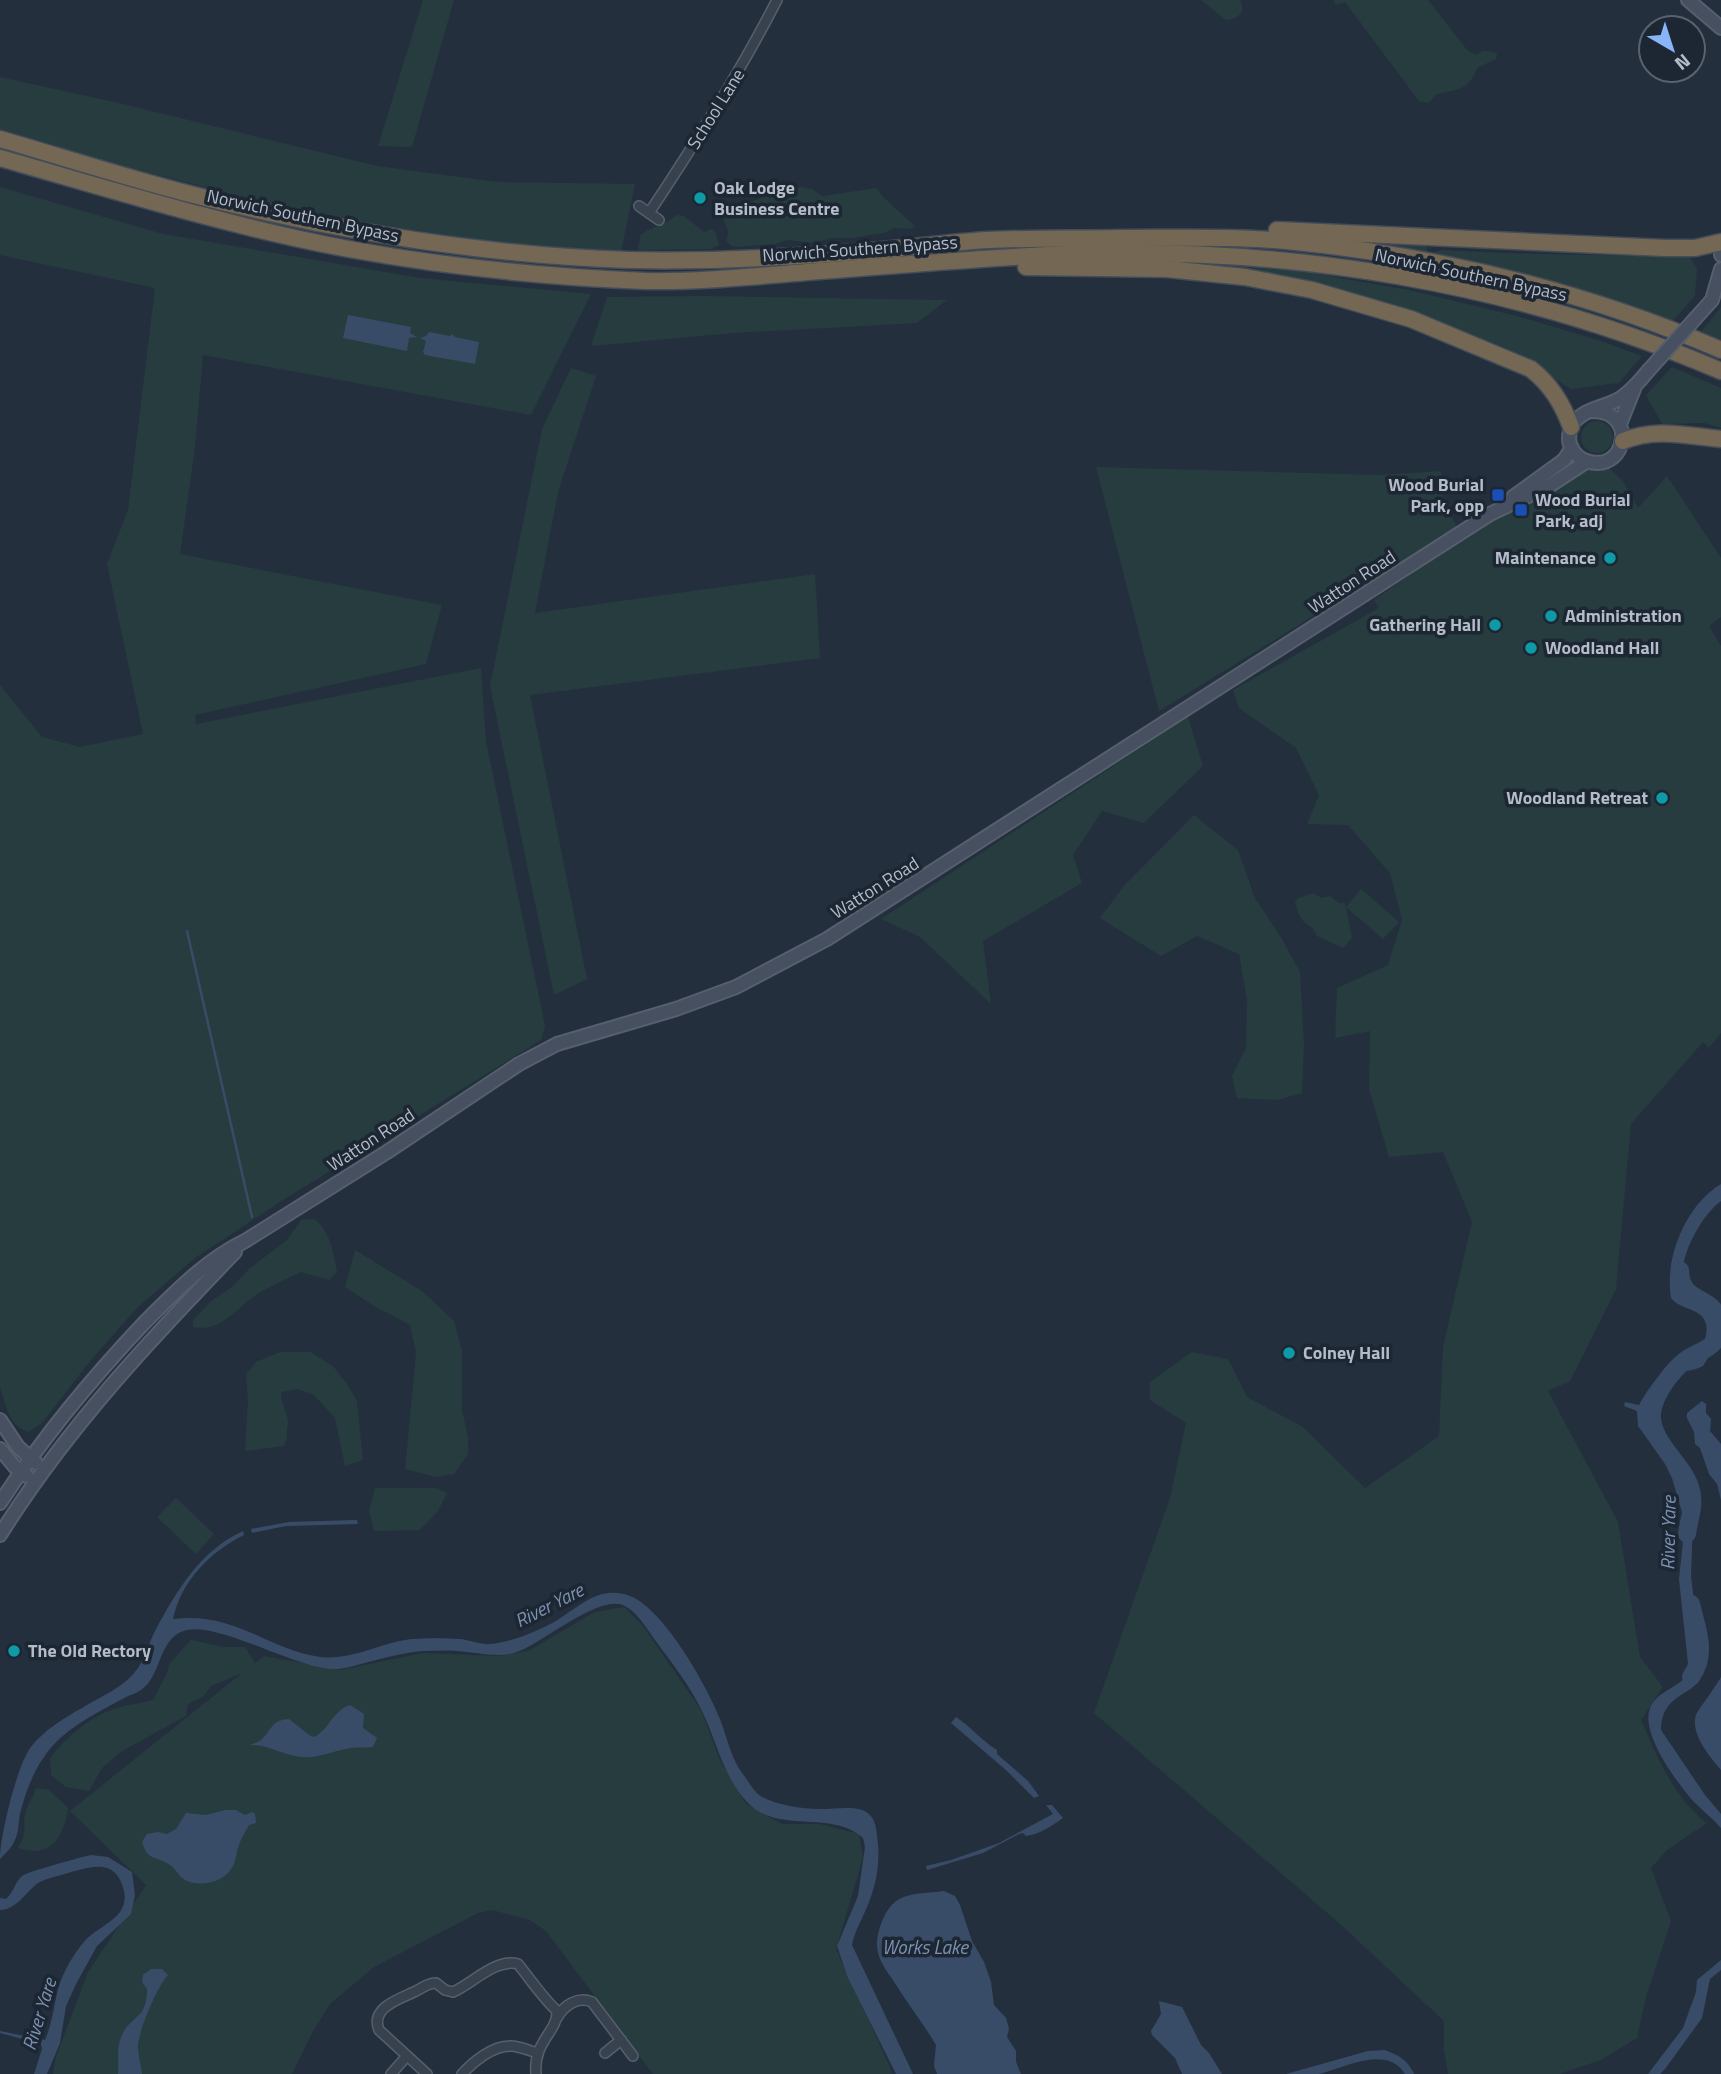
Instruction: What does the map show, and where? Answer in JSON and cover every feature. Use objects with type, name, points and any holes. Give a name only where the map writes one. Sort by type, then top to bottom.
[{"type":"highway","name":"Norwich Southern Bypass","points":[[0,139],[183,192],[265,212],[381,234],[521,254],[631,260],[741,259],[987,240],[1195,237],[1293,242],[1431,262],[1565,293],[1721,350]]},
{"type":"highway","name":"Norwich Southern Bypass","points":[[0,158],[198,215],[351,249],[497,271],[652,281],[726,279],[1067,254],[1157,253],[1245,257],[1407,277],[1554,311],[1623,332],[1721,371]]},
{"type":"highway","points":[[987,240],[1136,230],[1286,230],[1665,248],[1695,248],[1721,242]]},
{"type":"highway","points":[[726,279],[878,275],[1035,266],[1167,269],[1245,277],[1312,290],[1411,319],[1531,369],[1547,383],[1564,407],[1571,427]]},
{"type":"highway","points":[[1630,438],[1655,432],[1721,439]]},
{"type":"main road","points":[[1688,0],[1721,28]]},
{"type":"main road","points":[[1586,462],[1578,457],[1572,448],[1569,438],[1571,427],[1579,416],[1620,398],[1636,386],[1716,297],[1721,269]]},
{"type":"main road","points":[[1620,424],[1636,386]]},
{"type":"main road","points":[[1591,411],[1612,415],[1630,438]]},
{"type":"main road","name":"Watton Road","points":[[1497,510],[1549,486],[1586,462],[1604,463],[1615,457],[1630,438]]},
{"type":"main road","name":"Watton Road","points":[[0,1503],[20,1472],[102,1369],[166,1301],[227,1250],[387,1153],[519,1064],[557,1044],[676,1009],[725,991],[760,976],[827,939],[1497,510],[1564,460],[1572,448]]},
{"type":"main road","name":"Watton Road","points":[[0,1535],[44,1469],[132,1359],[245,1241]]},
{"type":"main road","points":[[0,1420],[10,1437],[30,1459],[44,1469]]},
{"type":"main road","points":[[0,1449],[20,1472],[35,1481]]},
{"type":"street","name":"School Lane","points":[[649,213],[710,121],[777,0]]},
{"type":"street","points":[[639,206],[659,220]]},
{"type":"street","points":[[427,2074],[379,2030],[376,2023],[377,2015],[399,1997],[428,1983],[436,1983],[453,1992],[500,1964],[511,1962],[518,1964],[528,1980],[543,1993],[556,2011],[557,2018]]},
{"type":"street","points":[[536,2074],[537,2053],[557,2018],[566,2007],[577,2000],[592,2002],[633,2056]]},
{"type":"street","points":[[605,2053],[621,2040]]},
{"type":"street","points":[[462,2074],[478,2060],[500,2048],[509,2046],[537,2053]]},
{"type":"street","points":[[391,2074],[407,2056]]},
{"type":"green space","points":[[423,0],[454,0],[412,147],[378,146]]},
{"type":"green space","points":[[1201,0],[1240,0],[1242,12],[1237,17],[1226,20]]},
{"type":"green space","points":[[1333,0],[1428,0],[1468,51],[1476,55],[1483,51],[1494,52],[1497,54],[1496,59],[1477,68],[1465,86],[1435,95],[1429,103],[1419,101],[1345,2],[1336,5]]},
{"type":"green space","points":[[0,77],[377,166],[497,182],[635,184],[621,252],[487,241],[309,214],[0,134]]},
{"type":"green space","points":[[0,187],[163,234],[421,278],[591,294],[531,415],[203,355],[195,447],[180,554],[442,605],[426,664],[195,715],[196,724],[481,668],[486,741],[545,1026],[541,1040],[195,1258],[136,1309],[91,1360],[42,1423],[28,1432],[16,1425],[12,1419],[0,1387],[0,685],[42,737],[80,747],[143,734],[107,564],[128,510],[155,288],[0,255]]},
{"type":"green space","points":[[801,187],[812,189],[822,196],[877,188],[882,196],[915,226],[911,229],[894,228],[884,233],[831,238],[813,243],[787,240],[776,244],[736,247],[726,240],[729,232],[725,225],[725,202],[743,204],[759,199],[769,192]]},
{"type":"green space","points":[[677,215],[684,216],[704,232],[712,229],[719,245],[711,249],[638,248],[641,234]]},
{"type":"green space","points":[[1364,240],[1427,246],[1427,254],[1364,245]]},
{"type":"green space","points":[[1442,250],[1690,257],[1697,268],[1695,296],[1671,323],[1428,254]]},
{"type":"green space","points":[[1167,263],[1301,271],[1409,290],[1517,316],[1642,356],[1619,383],[1571,389],[1506,348],[1407,311]]},
{"type":"green space","points":[[607,297],[947,300],[917,323],[733,333],[591,346]]},
{"type":"green space","points":[[1721,307],[1721,342],[1700,333]]},
{"type":"green space","points":[[1672,367],[1721,388],[1721,428],[1704,423],[1662,424],[1646,395]]},
{"type":"green space","points":[[571,368],[596,376],[558,492],[535,613],[815,574],[820,658],[530,695],[587,979],[554,995],[490,686],[542,429]]},
{"type":"green space","points":[[1597,421],[1609,425],[1613,437],[1609,449],[1597,453],[1585,449],[1581,437],[1585,425]]},
{"type":"green space","points":[[1096,467],[1380,475],[1441,471],[1443,503],[1457,526],[1159,711]]},
{"type":"green space","points":[[1608,467],[1623,481],[1638,508],[1667,476],[1721,558],[1721,617],[1709,626],[1721,646],[1721,1033],[1709,1048],[1703,1042],[1631,1124],[1616,1289],[1570,1381],[1548,1391],[1618,1522],[1640,1657],[1663,1687],[1641,1720],[1676,1789],[1695,1813],[1707,1823],[1667,1850],[1651,1868],[1671,1921],[1646,1997],[1637,2038],[1601,2060],[1559,2074],[1448,2074],[1444,2049],[1444,2021],[1339,1923],[1094,1713],[1170,1498],[1186,1423],[1150,1400],[1150,1382],[1192,1352],[1228,1359],[1247,1397],[1303,1427],[1365,1488],[1439,1436],[1443,1347],[1472,1222],[1443,1152],[1389,1157],[1369,1089],[1370,1031],[1335,1038],[1337,988],[1388,965],[1402,920],[1390,873],[1348,825],[1307,824],[1319,795],[1296,748],[1239,708],[1233,690],[1379,608],[1374,600],[1494,517],[1593,468]]},
{"type":"green space","points":[[1188,717],[1203,766],[1144,823],[1102,811],[1073,855],[1082,883],[983,941],[991,1004],[920,937],[881,919]]},
{"type":"green space","points":[[1194,815],[1238,850],[1255,898],[1300,972],[1304,1045],[1302,1093],[1278,1100],[1237,1098],[1232,1076],[1246,1048],[1247,1000],[1239,954],[1197,936],[1161,956],[1100,918],[1123,887]]},
{"type":"green space","points":[[1361,889],[1399,922],[1383,939],[1346,907]]},
{"type":"green space","points":[[1313,893],[1322,898],[1330,896],[1339,903],[1345,903],[1352,938],[1343,948],[1317,936],[1313,928],[1301,918],[1295,902]]},
{"type":"green space","points":[[314,1219],[324,1229],[333,1250],[337,1272],[329,1280],[301,1272],[256,1295],[220,1323],[203,1328],[193,1327],[193,1320],[211,1301],[287,1240],[301,1220]]},
{"type":"green space","points":[[355,1250],[422,1291],[454,1321],[462,1351],[462,1410],[468,1437],[468,1454],[454,1474],[436,1477],[405,1469],[416,1353],[410,1325],[345,1287]]},
{"type":"green space","points":[[280,1352],[310,1352],[333,1366],[347,1384],[357,1401],[363,1460],[345,1466],[335,1418],[314,1395],[297,1389],[281,1392],[288,1421],[287,1439],[283,1446],[245,1451],[248,1400],[246,1374],[256,1362]]},
{"type":"green space","points":[[375,1488],[435,1488],[447,1493],[438,1511],[420,1530],[374,1531],[369,1511]]},
{"type":"green space","points":[[176,1498],[214,1534],[196,1554],[157,1517]]},
{"type":"green space","points":[[624,1607],[643,1626],[701,1710],[720,1760],[746,1804],[782,1824],[820,1824],[859,1834],[863,1858],[836,1949],[893,2074],[653,2074],[546,1931],[530,1920],[492,1910],[478,1913],[374,1967],[330,2004],[292,2074],[53,2074],[56,2057],[88,1972],[146,1885],[70,1811],[242,1673],[211,1686],[203,1697],[188,1704],[186,1716],[122,1751],[102,1768],[89,1791],[66,1787],[51,1775],[50,1758],[81,1727],[110,1710],[153,1700],[169,1664],[191,1640],[223,1647],[245,1647],[255,1663],[264,1656],[341,1670],[422,1653],[498,1656],[528,1651],[595,1612]]},
{"type":"green space","points":[[35,1788],[49,1790],[68,1808],[63,1828],[54,1843],[47,1848],[29,1851],[18,1848],[23,1837],[27,1808]]},
{"type":"water","points":[[348,315],[411,327],[410,333],[417,337],[409,338],[407,351],[343,338]]},
{"type":"water","points":[[429,332],[450,336],[452,334],[479,342],[475,364],[425,355],[423,352],[426,341],[420,338]]},
{"type":"water","points":[[1721,1184],[1721,1201],[1697,1229],[1686,1255],[1682,1281],[1685,1291],[1715,1314],[1718,1341],[1703,1366],[1681,1373],[1670,1382],[1658,1401],[1651,1421],[1680,1463],[1688,1485],[1693,1518],[1691,1576],[1702,1672],[1694,1686],[1667,1708],[1661,1730],[1721,1814],[1721,1828],[1693,1801],[1678,1781],[1660,1755],[1649,1727],[1652,1704],[1689,1673],[1679,1579],[1684,1532],[1682,1512],[1672,1478],[1638,1426],[1637,1411],[1624,1406],[1625,1402],[1639,1405],[1667,1368],[1683,1360],[1693,1359],[1704,1343],[1707,1330],[1704,1319],[1671,1298],[1671,1266],[1680,1234],[1688,1219],[1697,1205]]},
{"type":"water","points":[[1702,1401],[1706,1404],[1706,1413],[1711,1419],[1710,1431],[1721,1444],[1721,1500],[1717,1484],[1709,1474],[1700,1448],[1695,1444],[1694,1432],[1687,1418],[1687,1413]]},
{"type":"water","points":[[357,1520],[358,1524],[286,1526],[252,1533],[251,1529],[289,1522]]},
{"type":"water","points":[[243,1531],[244,1535],[209,1559],[190,1580],[173,1619],[215,1620],[301,1653],[332,1657],[355,1654],[412,1639],[499,1643],[541,1629],[589,1599],[607,1593],[627,1595],[641,1602],[682,1648],[714,1705],[736,1764],[757,1793],[775,1802],[797,1807],[863,1810],[873,1819],[878,1845],[877,1873],[852,1945],[913,2074],[896,2074],[848,1978],[837,1946],[858,1896],[865,1847],[863,1838],[850,1829],[836,1825],[773,1817],[759,1812],[747,1802],[726,1770],[692,1693],[642,1621],[625,1606],[601,1606],[514,1653],[493,1655],[423,1651],[345,1668],[306,1664],[211,1631],[192,1629],[177,1634],[166,1646],[152,1678],[141,1690],[81,1722],[52,1747],[29,1784],[16,1839],[0,1859],[10,1801],[20,1769],[31,1747],[55,1725],[112,1691],[132,1675],[141,1663],[164,1614],[202,1560],[228,1539]]},
{"type":"water","points":[[1721,1677],[1721,1770],[1702,1745],[1695,1722],[1697,1712]]},
{"type":"water","points":[[350,1705],[364,1714],[363,1728],[377,1738],[373,1747],[351,1748],[308,1757],[250,1745],[261,1740],[275,1723],[289,1719],[314,1737],[339,1711]]},
{"type":"water","points":[[956,1717],[997,1750],[997,1754],[1028,1781],[1039,1796],[1034,1798],[951,1723]]},
{"type":"water","points":[[1046,1805],[1052,1805],[1063,1818],[1036,1833],[1026,1836],[1019,1834],[983,1853],[927,1870],[926,1866],[999,1843],[1053,1814]]},
{"type":"water","points":[[236,1810],[245,1815],[252,1812],[255,1814],[256,1823],[249,1825],[240,1842],[233,1866],[219,1880],[198,1883],[185,1880],[174,1868],[147,1853],[144,1848],[142,1842],[147,1834],[167,1834],[176,1829],[186,1813],[206,1815]]},
{"type":"water","points":[[91,1855],[108,1857],[132,1872],[135,1895],[131,1914],[97,1946],[66,2006],[60,2043],[47,2074],[34,2074],[42,2049],[41,2044],[0,2031],[45,2040],[62,1977],[84,1942],[118,1915],[125,1901],[124,1891],[115,1873],[109,1869],[95,1867],[41,1881],[16,1904],[6,1909],[0,1910],[0,1898],[6,1899],[20,1878],[26,1874]]},
{"type":"water","name":"Works Lake","points":[[944,1891],[955,1896],[972,1941],[984,1962],[991,1982],[994,2005],[1006,2018],[1009,2029],[1007,2037],[1016,2051],[1016,2062],[1021,2074],[937,2074],[934,2066],[936,2045],[881,1962],[877,1937],[890,1907],[904,1897]]},
{"type":"water","points":[[1721,1960],[1721,1970],[1710,1979],[1702,2018],[1665,2069],[1660,2074],[1648,2074],[1683,2028],[1696,1992],[1697,1980]]},
{"type":"water","points":[[151,1969],[162,1969],[168,1975],[154,1998],[139,2039],[142,2074],[118,2074],[120,2040],[126,2028],[142,2012],[147,1989],[142,1982],[143,1975]]},
{"type":"water","points":[[1159,2001],[1182,2007],[1201,2045],[1222,2074],[1182,2074],[1175,2058],[1152,2035],[1151,2031],[1161,2014]]},
{"type":"water","points":[[1385,2050],[1402,2059],[1414,2074],[1405,2074],[1397,2065],[1376,2059],[1352,2063],[1319,2074],[1286,2074],[1368,2051]]},
{"type":"waterway","points":[[187,931],[252,1217]]},
{"type":"waterway","name":"River Yare","points":[[1680,1270],[1686,1289],[1711,1307],[1718,1322],[1714,1343],[1676,1369],[1660,1390],[1652,1412],[1652,1423],[1656,1432],[1686,1478],[1692,1493],[1687,1534]]},
{"type":"waterway","name":"River Yare","points":[[1691,1604],[1700,1641],[1699,1659],[1691,1677]]},
{"type":"place","name":"Oak Lodge Business Centre","points":[[700,198]]},
{"type":"place","name":"Wood Burial Park, opp","points":[[1498,495]]},
{"type":"place","name":"Wood Burial Park, adj","points":[[1521,510]]},
{"type":"place","name":"Maintenance","points":[[1610,558]]},
{"type":"place","name":"Administration","points":[[1551,616]]},
{"type":"place","name":"Gathering Hall","points":[[1495,625]]},
{"type":"place","name":"Woodland Hall","points":[[1531,648]]},
{"type":"place","name":"Woodland Retreat","points":[[1662,798]]},
{"type":"place","name":"Colney Hall","points":[[1289,1353]]},
{"type":"place","name":"The Old Rectory","points":[[14,1651]]}]
